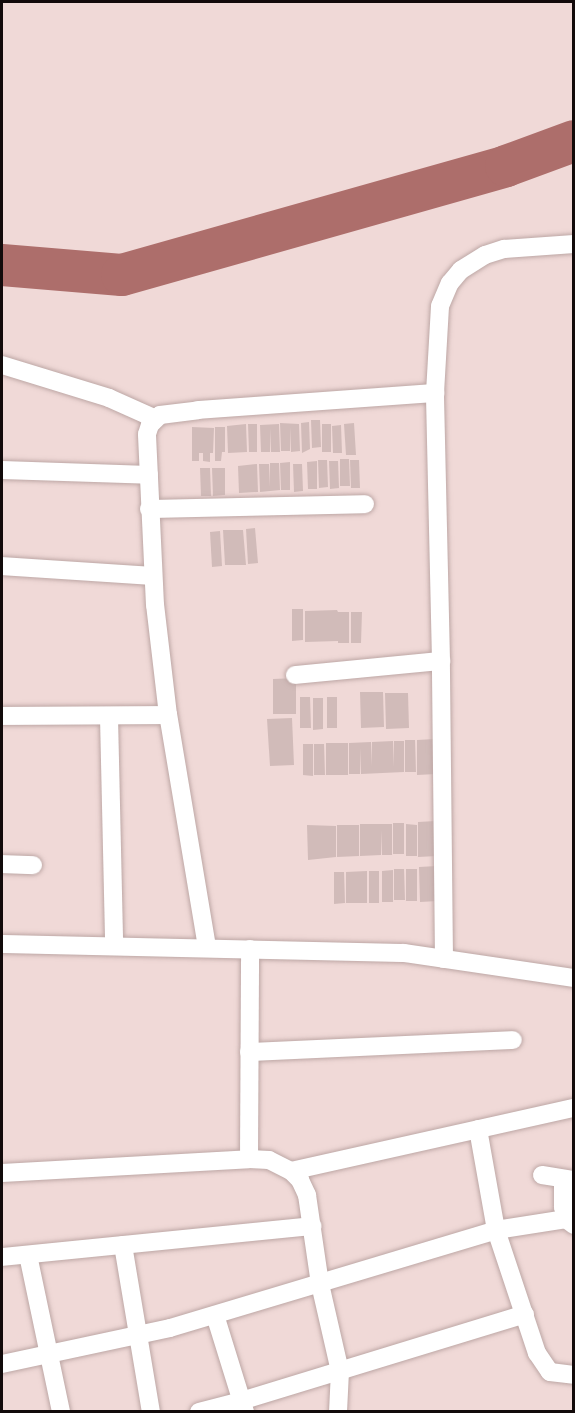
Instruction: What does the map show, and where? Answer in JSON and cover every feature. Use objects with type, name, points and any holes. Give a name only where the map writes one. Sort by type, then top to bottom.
[{"type":"street","points":[[444,959],[435,393],[440,306],[450,283],[461,270],[484,255],[504,249],[573,244]]},
{"type":"street","points":[[2,365],[109,398],[154,418],[198,410],[435,393]]},
{"type":"street","points":[[154,418],[147,434],[152,576],[168,715],[207,947]]},
{"type":"street","points":[[2,470],[149,475]]},
{"type":"street","points":[[149,509],[365,504]]},
{"type":"street","points":[[2,566],[152,576]]},
{"type":"street","points":[[295,675],[441,661]]},
{"type":"street","points":[[2,716],[168,715]]},
{"type":"street","points":[[109,717],[114,945]]},
{"type":"street","points":[[2,864],[33,865]]},
{"type":"street","points":[[2,944],[404,953],[573,978]]},
{"type":"street","points":[[249,1159],[250,949]]},
{"type":"street","points":[[249,1052],[513,1040]]},
{"type":"street","points":[[291,1171],[573,1108]]},
{"type":"street","points":[[478,1129],[496,1230],[543,1366],[550,1372],[573,1375]]},
{"type":"street","points":[[2,1173],[249,1159],[269,1160],[291,1171],[300,1180],[307,1195],[320,1284],[340,1371],[338,1412]]},
{"type":"street","points":[[2,1364],[48,1356],[215,1315],[496,1230],[570,1222],[563,1207],[568,1179],[542,1175]]},
{"type":"street","points":[[2,1257],[312,1226]]},
{"type":"street","points":[[123,1245],[151,1412]]},
{"type":"street","points":[[28,1255],[61,1412]]},
{"type":"street","points":[[199,1412],[243,1406],[340,1371],[525,1314]]},
{"type":"street","points":[[215,1315],[243,1406]]},
{"type":"building","points":[[311,420],[320,420],[321,447],[312,448]]},
{"type":"building","points":[[309,422],[310,449],[302,453],[301,423]]},
{"type":"building","points":[[280,423],[299,424],[300,451],[291,452],[290,427],[290,451],[281,451]]},
{"type":"building","points":[[354,423],[356,455],[346,455],[344,424]]},
{"type":"building","points":[[246,424],[247,452],[228,453],[227,426]]},
{"type":"building","points":[[248,424],[257,424],[257,452],[249,452]]},
{"type":"building","points":[[279,424],[280,452],[271,452],[270,428],[270,452],[261,452],[260,425]]},
{"type":"building","points":[[322,424],[331,424],[331,452],[322,452]]},
{"type":"building","points":[[341,425],[342,453],[333,453],[332,426]]},
{"type":"building","points":[[192,427],[214,428],[213,453],[210,453],[210,462],[203,461],[203,453],[199,453],[199,461],[192,461]]},
{"type":"building","points":[[215,427],[225,427],[225,452],[222,452],[221,461],[215,461]]},
{"type":"building","points":[[340,459],[349,459],[350,486],[340,486]]},
{"type":"building","points":[[318,460],[327,460],[328,487],[319,488]]},
{"type":"building","points":[[350,460],[359,460],[360,488],[351,488]]},
{"type":"building","points":[[317,461],[317,489],[308,489],[307,462]]},
{"type":"building","points":[[329,461],[338,461],[339,488],[330,489]]},
{"type":"building","points":[[290,462],[290,490],[281,490],[280,463]]},
{"type":"building","points":[[270,463],[279,463],[280,490],[260,492],[259,464],[269,464],[270,487]]},
{"type":"building","points":[[257,464],[258,492],[239,493],[238,466]]},
{"type":"building","points":[[293,464],[302,464],[303,491],[294,492]]},
{"type":"building","points":[[200,468],[210,468],[211,496],[201,496]]},
{"type":"building","points":[[212,468],[225,468],[225,495],[213,496]]},
{"type":"building","points":[[255,528],[258,563],[248,564],[246,529]]},
{"type":"building","points":[[223,530],[243,530],[246,565],[225,565]]},
{"type":"building","points":[[220,531],[222,566],[212,567],[210,532]]},
{"type":"building","points":[[292,609],[303,609],[303,640],[292,641]]},
{"type":"building","points":[[337,610],[338,612],[349,612],[349,643],[305,642],[305,611]]},
{"type":"building","points":[[351,612],[362,612],[361,643],[351,643]]},
{"type":"building","points":[[296,678],[296,714],[273,714],[273,679]]},
{"type":"building","points":[[360,692],[383,692],[384,727],[361,728]]},
{"type":"building","points":[[385,693],[408,693],[409,728],[386,729]]},
{"type":"building","points":[[300,697],[310,697],[311,728],[300,728]]},
{"type":"building","points":[[327,697],[337,697],[337,728],[327,728]]},
{"type":"building","points":[[313,698],[323,698],[323,729],[313,730]]},
{"type":"building","points":[[292,718],[294,765],[270,766],[267,719]]},
{"type":"building","points":[[435,739],[436,774],[417,775],[417,740]]},
{"type":"building","points":[[405,740],[415,740],[416,772],[405,772]]},
{"type":"building","points":[[393,741],[394,767],[394,741],[404,741],[404,772],[361,774],[360,748],[360,774],[349,774],[349,743],[371,742],[372,766],[372,742]]},
{"type":"building","points":[[326,743],[348,743],[348,775],[326,775]]},
{"type":"building","points":[[303,744],[313,744],[313,776],[303,775]]},
{"type":"building","points":[[314,744],[324,744],[325,775],[314,775]]},
{"type":"building","points":[[436,821],[437,856],[418,857],[418,822]]},
{"type":"building","points":[[393,823],[404,823],[404,854],[393,854]]},
{"type":"building","points":[[360,824],[392,824],[392,855],[382,855],[381,830],[381,855],[360,856]]},
{"type":"building","points":[[406,824],[417,825],[417,856],[406,856]]},
{"type":"building","points":[[307,825],[336,826],[336,857],[308,860]]},
{"type":"building","points":[[337,825],[359,825],[359,856],[337,857]]},
{"type":"building","points":[[437,866],[438,901],[420,902],[419,867]]},
{"type":"building","points":[[394,869],[404,869],[405,900],[394,900]]},
{"type":"building","points":[[406,869],[417,869],[417,901],[406,901]]},
{"type":"building","points":[[393,870],[393,902],[382,902],[382,871]]},
{"type":"building","points":[[367,871],[367,903],[346,903],[346,872]]},
{"type":"building","points":[[369,871],[379,871],[379,903],[369,903]]},
{"type":"building","points":[[334,872],[344,872],[345,903],[334,904]]},
{"type":"waterway","points":[[2,265],[122,275],[506,166],[574,141]]}]
